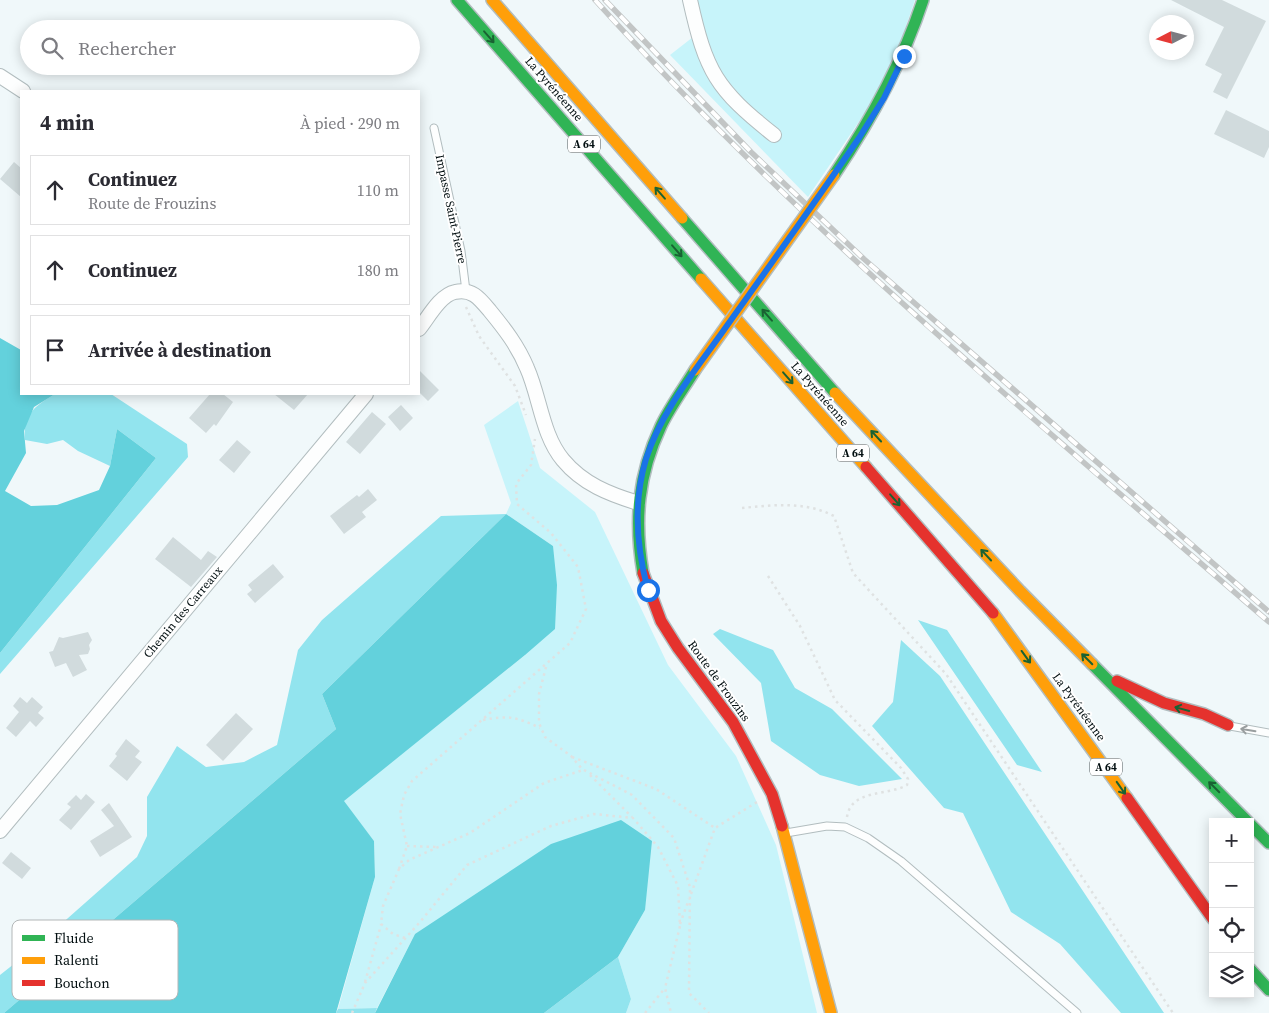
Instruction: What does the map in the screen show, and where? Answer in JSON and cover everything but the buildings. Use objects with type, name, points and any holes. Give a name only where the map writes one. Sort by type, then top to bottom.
[{"type":"main road","name":"La Pyrénéenne","points":[[457,0],[997,617],[1209,913]]},
{"type":"main road","name":"La Pyrénéenne","points":[[492,0],[819,375],[1020,590],[1244,818]]},
{"type":"main road","name":"Route de Frouzins","points":[[831,1013],[786,834],[772,794],[733,722],[678,648],[654,607],[640,555],[638,503],[643,471],[653,442],[695,370],[872,118],[895,76],[911,39],[923,0]]},
{"type":"main road","points":[[1101,674],[1164,704],[1204,714],[1228,725]]},
{"type":"main road","name":"La Pyrénéenne","points":[[1254,828],[1269,842]]},
{"type":"main road","points":[[1254,973],[1269,990]]},
{"type":"street","points":[[690,0],[702,49],[712,72],[733,100],[774,135]]},
{"type":"street","points":[[0,76],[21,90]]},
{"type":"street","points":[[420,329],[443,299],[454,292],[466,291],[477,296],[517,347],[528,368],[554,448],[563,460],[578,476],[594,487],[638,503]]},
{"type":"street","name":"Chemin des Carreaux","points":[[0,831],[365,395]]},
{"type":"lane","name":"Impasse Saint-Pierre","points":[[434,128],[461,251],[466,291]]},
{"type":"lane","points":[[1228,725],[1269,733]]},
{"type":"lane","points":[[786,834],[827,826],[845,827],[868,838],[901,861],[1077,1013]]},
{"type":"path","points":[[458,307],[466,305],[480,336],[516,386],[528,420]]},
{"type":"path","points":[[352,1013],[365,983],[381,924],[383,906],[407,846],[400,814],[404,795],[412,781],[546,666],[570,643],[586,609],[578,567],[551,533],[517,504],[516,484],[530,464],[535,438]]},
{"type":"path","points":[[742,508],[784,504],[814,508],[834,516],[839,525],[853,573],[946,674],[1173,1013]]},
{"type":"path","points":[[768,576],[800,626],[835,700],[901,768],[908,779],[907,785],[900,789],[871,794],[856,801],[848,810],[845,827]]},
{"type":"path","points":[[546,666],[539,694],[538,723],[545,737],[571,756],[633,818],[658,847],[678,886],[680,926]]},
{"type":"path","points":[[482,720],[504,716],[526,722],[541,729]]},
{"type":"path","points":[[571,756],[656,789],[715,828]]},
{"type":"path","points":[[399,869],[408,860],[470,833],[544,783],[582,769],[632,795],[674,838],[690,887],[689,993],[709,1013]]},
{"type":"path","points":[[645,1013],[665,988],[680,926],[715,828],[772,794]]},
{"type":"path","points":[[365,983],[420,922],[467,865],[551,826],[594,814],[633,818]]},
{"type":"path","points":[[407,846],[441,847]]},
{"type":"path","points":[[381,924],[392,934],[404,938]]},
{"type":"path","points":[[665,988],[671,1013]]},
{"type":"shaded area","points":[[695,0],[915,0],[899,47],[875,98],[808,197],[670,55],[702,30]]},
{"type":"shaded area","points":[[0,338],[20,349],[20,395],[53,395],[34,407],[24,431],[26,453],[5,491],[31,506],[57,505],[99,490],[110,466],[117,429],[156,458],[0,653]]},
{"type":"shaded area","points":[[54,395],[113,395],[187,444],[188,457],[0,674],[0,653],[156,458],[117,429],[110,466],[78,451],[63,440],[47,444],[25,440],[28,417]]},
{"type":"shaded area","points":[[518,401],[540,468],[595,512],[668,665],[736,756],[776,845],[817,1013],[626,1013],[631,999],[618,957],[645,910],[415,934],[377,1008],[338,1009],[375,877],[374,841],[343,801],[525,655],[553,546],[506,514],[511,503],[484,425]]},
{"type":"shaded area","points":[[506,514],[322,694],[336,729],[113,920],[66,920],[137,857],[147,836],[147,797],[177,746],[206,767],[244,762],[277,745],[298,650],[322,620],[441,516]]},
{"type":"shaded area","points":[[506,514],[553,546],[557,585],[555,629],[344,801],[374,841],[375,877],[336,1013],[4,1013],[19,1000],[178,1000],[178,920],[113,920],[336,729],[322,694]]},
{"type":"shaded area","points":[[918,620],[947,630],[1042,772],[1017,765]]},
{"type":"shaded area","points":[[720,629],[773,650],[795,688],[832,709],[902,779],[859,786],[820,775],[771,741],[761,683],[713,634]]},
{"type":"shaded area","points":[[901,640],[940,676],[1164,1013],[1121,1013],[1060,944],[1011,912],[963,813],[944,808],[872,726],[893,702]]},
{"type":"shaded area","points":[[621,820],[652,841],[645,910],[618,957],[544,1013],[375,1013],[415,934],[551,844]]},
{"type":"shaded area","points":[[618,957],[631,999],[626,1013],[544,1013]]},
{"type":"shaded area","points":[[12,966],[12,1000],[19,1000],[4,1013],[0,1013],[0,975]]},
{"type":"shaded area","points":[[377,1008],[375,1013],[336,1013],[338,1009]]},
{"type":"railway","points":[[595,0],[673,84],[837,244],[1008,397],[1269,622]]},
{"type":"railway","points":[[605,0],[751,152],[864,259],[1269,612]]},
{"type":"traffic: fast","points":[[457,0],[701,279]]},
{"type":"traffic: fast","points":[[834,175],[861,133],[884,91],[915,24],[923,0]]},
{"type":"traffic: fast","points":[[682,218],[835,393]]},
{"type":"traffic: fast","points":[[643,573],[640,553],[639,516],[640,498],[647,462],[665,419],[695,370]]},
{"type":"traffic: fast","points":[[1092,664],[1244,818]]},
{"type":"traffic: fast","points":[[1254,828],[1269,843]]},
{"type":"traffic: fast","points":[[1254,973],[1269,990]]},
{"type":"traffic: slow","points":[[492,0],[682,218]]},
{"type":"traffic: slow","points":[[695,370],[834,175]]},
{"type":"traffic: slow","points":[[701,279],[866,467]]},
{"type":"traffic: slow","points":[[835,393],[1020,591],[1092,664]]},
{"type":"traffic: slow","points":[[993,613],[1127,798]]},
{"type":"traffic: slow","points":[[782,826],[831,1013]]},
{"type":"traffic: jam","points":[[866,467],[993,613]]},
{"type":"traffic: jam","points":[[643,573],[661,621],[678,648],[733,722],[772,794],[782,826]]},
{"type":"traffic: jam","points":[[1117,681],[1164,703],[1204,714],[1228,725]]},
{"type":"traffic: jam","points":[[1127,798],[1209,913]]},
{"type":"route","points":[[648,590],[640,555],[637,520],[638,503],[646,457],[661,425],[695,370],[859,138],[884,98],[904,56]]}]
